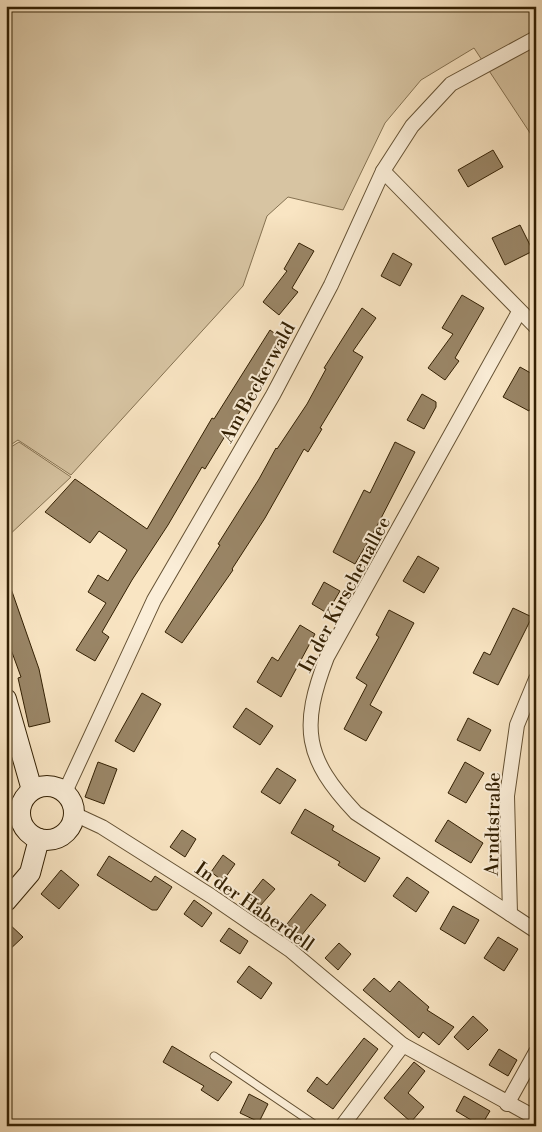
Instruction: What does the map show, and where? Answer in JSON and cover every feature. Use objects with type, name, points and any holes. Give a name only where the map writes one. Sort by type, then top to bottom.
[{"type":"street","name":"Am Beckerwald","points":[[65,792],[154,600],[273,395],[322,302],[384,171],[412,126],[452,84],[536,38]]},
{"type":"street","points":[[384,171],[519,312],[536,327]]},
{"type":"street","name":"In der Kirschenallee","points":[[519,312],[328,657],[314,692],[309,732],[320,766],[333,789],[356,813],[536,931]]},
{"type":"street","name":"Arndtstraße","points":[[510,914],[507,796],[517,725],[536,679]]},
{"type":"street","points":[[6,699],[28,795],[20,815],[22,823],[26,830],[39,839],[55,839],[69,830],[74,814],[74,806],[65,792],[48,785],[28,795]]},
{"type":"street","name":"In der Haberdell","points":[[74,814],[110,832],[211,896],[290,950],[403,1045],[507,1104],[536,1118]]},
{"type":"street","points":[[6,901],[30,873],[39,839]]},
{"type":"street","points":[[342,1126],[403,1045]]},
{"type":"street","points":[[507,1104],[536,1052]]},
{"type":"lane","points":[[6,811],[28,795]]},
{"type":"lane","points":[[214,1056],[317,1126]]},
{"type":"shaded area","points":[[6,6],[536,6],[536,142],[474,48],[421,80],[385,123],[343,210],[288,197],[267,216],[243,286],[71,475],[18,440],[6,448]]},
{"type":"shaded area","points":[[19,442],[71,477],[6,538],[6,450]]},
{"type":"building","points":[[493,150],[503,167],[468,187],[458,170]]},
{"type":"building","points":[[520,225],[533,251],[505,265],[492,238]]},
{"type":"building","points":[[299,243],[314,251],[292,288],[298,292],[279,315],[263,302],[287,271],[284,269]]},
{"type":"building","points":[[393,253],[412,264],[400,286],[381,276]]},
{"type":"building","points":[[462,295],[484,308],[455,358],[459,361],[445,380],[428,368],[453,334],[442,328]]},
{"type":"building","points":[[362,308],[376,318],[353,351],[363,357],[320,428],[322,429],[308,452],[304,449],[233,570],[182,643],[165,632],[220,545],[218,544],[276,448],[307,404],[326,369],[324,368]]},
{"type":"building","points":[[270,330],[285,341],[259,376],[261,377],[205,469],[202,467],[168,525],[132,580],[102,632],[109,637],[95,661],[76,650],[106,603],[88,592],[98,575],[108,581],[127,550],[99,531],[90,543],[45,512],[75,479],[147,529],[212,418],[214,419]]},
{"type":"building","points":[[520,367],[536,376],[536,399],[529,411],[503,397]]},
{"type":"building","points":[[422,394],[436,402],[436,407],[424,429],[407,420]]},
{"type":"building","points":[[395,442],[415,452],[376,528],[355,564],[333,552],[364,490],[370,493]]},
{"type":"building","points":[[418,556],[439,568],[424,593],[403,581]]},
{"type":"building","points":[[8,580],[39,669],[50,722],[29,727],[18,678],[21,677],[6,636],[6,581]]},
{"type":"building","points":[[324,582],[340,591],[327,613],[312,604]]},
{"type":"building","points":[[513,608],[532,617],[498,685],[473,673],[484,652],[490,655]]},
{"type":"building","points":[[389,610],[414,623],[370,705],[382,712],[366,741],[344,729],[367,685],[356,678],[379,637],[376,635]]},
{"type":"building","points":[[300,625],[315,634],[281,697],[257,682],[272,657],[278,661]]},
{"type":"building","points":[[142,693],[161,704],[134,752],[115,741]]},
{"type":"building","points":[[246,708],[273,726],[260,745],[233,727]]},
{"type":"building","points":[[468,718],[491,730],[480,751],[457,740]]},
{"type":"building","points":[[98,762],[117,769],[104,804],[85,797]]},
{"type":"building","points":[[465,762],[484,773],[466,803],[448,793]]},
{"type":"building","points":[[277,768],[296,780],[280,804],[261,792]]},
{"type":"building","points":[[305,809],[334,826],[332,830],[380,858],[365,882],[338,865],[340,862],[291,833]]},
{"type":"building","points":[[448,820],[483,843],[471,863],[435,841]]},
{"type":"building","points":[[182,830],[196,839],[185,857],[170,847]]},
{"type":"building","points":[[223,855],[235,864],[223,881],[211,872]]},
{"type":"building","points":[[109,856],[151,882],[155,876],[172,887],[157,910],[152,910],[97,875]]},
{"type":"building","points":[[61,870],[79,885],[59,909],[41,894]]},
{"type":"building","points":[[407,877],[429,892],[416,912],[393,896]]},
{"type":"building","points":[[263,879],[275,889],[260,906],[249,897]]},
{"type":"building","points":[[311,894],[326,905],[301,936],[287,924]]},
{"type":"building","points":[[194,900],[212,913],[202,927],[184,914]]},
{"type":"building","points":[[453,906],[479,920],[465,944],[440,929]]},
{"type":"building","points":[[6,921],[23,937],[6,953]]},
{"type":"building","points":[[229,928],[248,941],[240,954],[220,941]]},
{"type":"building","points":[[498,937],[518,949],[504,971],[484,958]]},
{"type":"building","points":[[339,943],[351,954],[338,970],[325,958]]},
{"type":"building","points":[[249,966],[272,983],[261,999],[237,982]]},
{"type":"building","points":[[374,978],[390,992],[399,981],[429,1007],[427,1010],[454,1027],[439,1045],[423,1032],[419,1038],[363,990]]},
{"type":"building","points":[[473,1016],[488,1030],[468,1050],[454,1037]]},
{"type":"building","points":[[364,1038],[378,1049],[333,1109],[307,1091],[317,1077],[327,1085]]},
{"type":"building","points":[[172,1046],[232,1082],[218,1101],[201,1090],[204,1086],[163,1062]]},
{"type":"building","points":[[499,1049],[517,1060],[508,1076],[489,1065]]},
{"type":"building","points":[[414,1062],[425,1071],[408,1093],[424,1107],[411,1122],[384,1098]]},
{"type":"building","points":[[249,1094],[268,1104],[259,1122],[240,1113]]},
{"type":"building","points":[[464,1096],[490,1111],[481,1126],[456,1111]]}]
